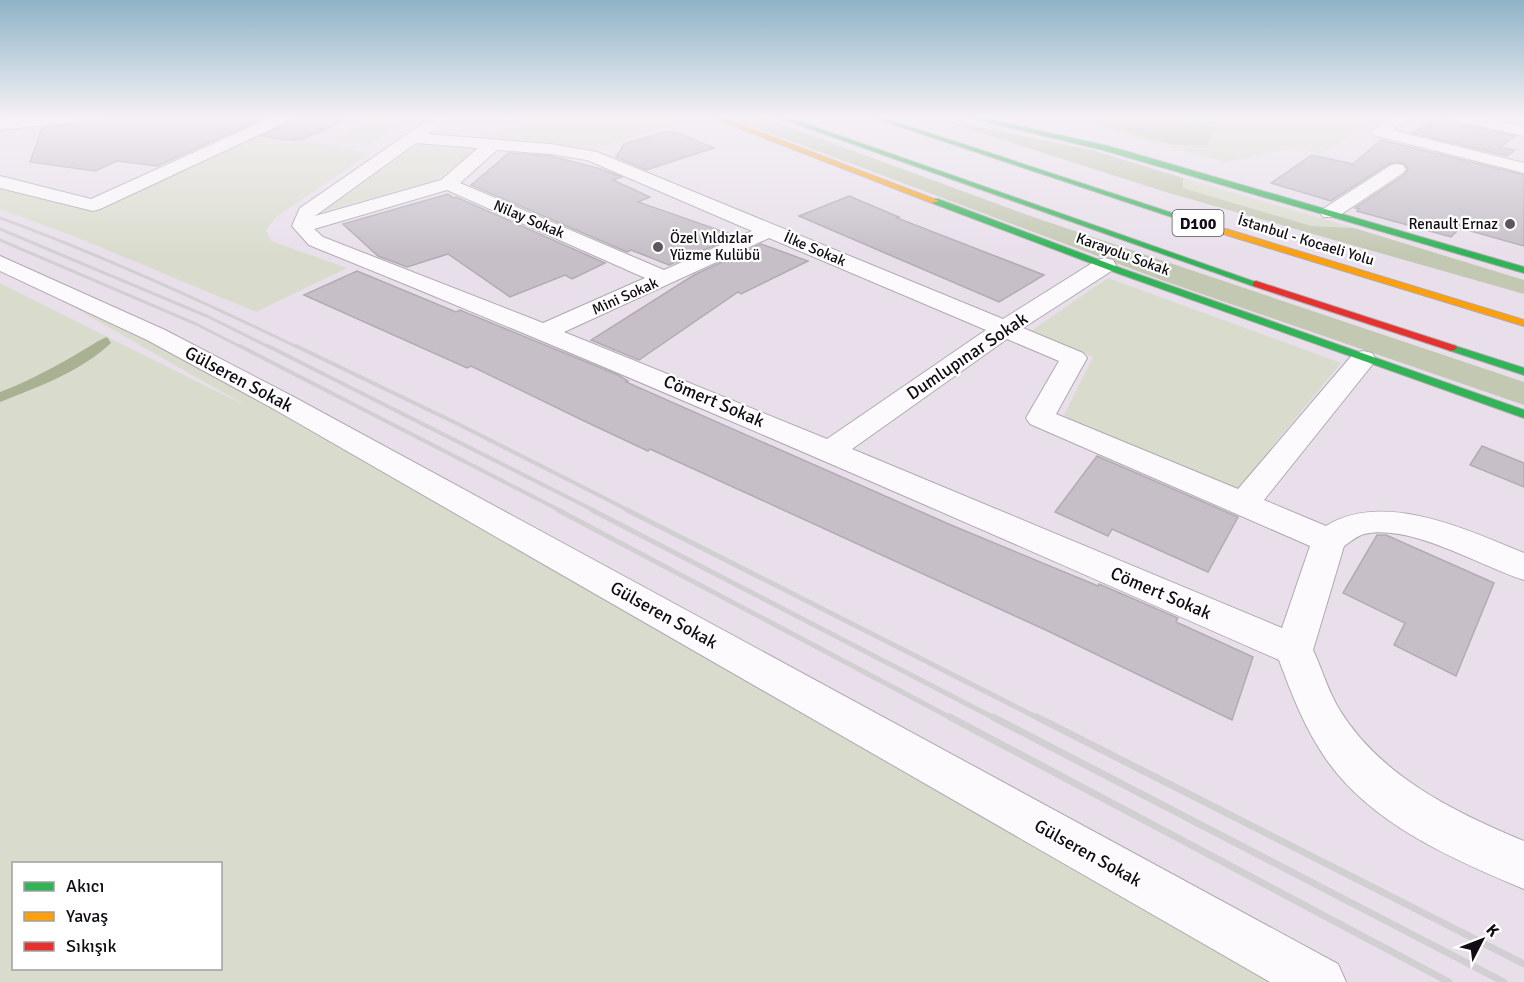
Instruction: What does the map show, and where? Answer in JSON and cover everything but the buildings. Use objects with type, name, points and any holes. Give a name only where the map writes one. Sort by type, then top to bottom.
[{"type":"main road","name":"Karayolu Sokak","points":[[835,163],[1105,265],[1363,359],[1524,414]]},
{"type":"main road","points":[[909,163],[1218,272],[1524,372]]},
{"type":"main road","points":[[953,163],[1000,179]]},
{"type":"main road","name":"İstanbul - Kocaeli Yolu","points":[[1012,163],[1158,211],[1524,323]]},
{"type":"main road","name":"D100","points":[[1057,163],[1269,230]]},
{"type":"main road","points":[[1156,163],[1524,270]]},
{"type":"street","points":[[0,182],[93,205],[185,163]]},
{"type":"street","points":[[376,163],[307,212],[302,220],[302,226],[448,184],[472,163]]},
{"type":"street","name":"İlke Sokak","points":[[608,163],[1074,358],[1040,418],[1243,504]]},
{"type":"street","points":[[1503,163],[1524,168]]},
{"type":"street","points":[[1330,213],[1397,169]]},
{"type":"street","name":"Nilay Sokak","points":[[448,184],[664,279]]},
{"type":"street","name":"Cömert Sokak","points":[[302,226],[308,236],[316,241],[546,331],[831,450],[1294,650]]},
{"type":"street","name":"Mini Sokak","points":[[546,331],[770,230]]},
{"type":"street","name":"Gülseren Sokak","points":[[0,263],[156,335],[273,397],[1320,982]]},
{"type":"street","name":"Dumlupınar Sokak","points":[[831,450],[1006,328],[1105,265]]},
{"type":"street","points":[[1329,540],[1243,504],[1363,359]]},
{"type":"street","points":[[1524,567],[1450,538],[1386,523],[1360,523],[1345,529],[1329,540],[1294,650],[1327,724],[1351,757],[1380,785],[1417,811],[1470,842],[1524,865]]},
{"type":"shaded area","points":[[191,163],[355,163],[277,216],[266,230],[271,241],[347,268],[256,312],[76,237],[0,209],[0,186],[92,208]]},
{"type":"shaded area","points":[[391,163],[459,163],[436,180],[322,212]]},
{"type":"shaded area","points":[[849,163],[886,163],[1036,218],[1524,382],[1524,405],[1164,281]]},
{"type":"shaded area","points":[[1075,163],[1134,163],[1183,178],[1183,188],[1311,226],[1354,228],[1524,280],[1524,294],[1169,193]]},
{"type":"shaded area","points":[[1183,178],[1354,228],[1311,226],[1183,188]]},
{"type":"shaded area","points":[[1108,278],[1341,363],[1233,494],[1062,419],[1093,357],[1031,331]]},
{"type":"shaded area","points":[[0,283],[250,408],[61,300],[194,364],[1279,982],[0,982]]},
{"type":"shaded area","points":[[107,337],[111,343],[86,362],[58,378],[0,402],[0,392],[44,372]]},
{"type":"railway","points":[[3,219],[0,218],[151,279],[299,348]]},
{"type":"railway","points":[[0,229],[209,317],[271,348]]},
{"type":"railway","points":[[0,240],[196,324],[243,348]]},
{"type":"railway","points":[[240,346],[561,511]]},
{"type":"railway","points":[[268,346],[595,511]]},
{"type":"railway","points":[[296,346],[458,424],[630,511]]},
{"type":"railway","points":[[558,510],[953,719]]},
{"type":"railway","points":[[592,510],[996,719]]},
{"type":"railway","points":[[627,510],[1040,719]]},
{"type":"railway","points":[[950,717],[1449,982]]},
{"type":"railway","points":[[993,717],[1504,982]]},
{"type":"railway","points":[[1037,717],[1524,964]]},
{"type":"traffic: fast","points":[[911,163],[1256,284]]},
{"type":"traffic: fast","points":[[1014,163],[1223,231]]},
{"type":"traffic: fast","points":[[1156,163],[1524,270]]},
{"type":"traffic: fast","points":[[935,201],[1120,271],[1524,414]]},
{"type":"traffic: fast","points":[[1452,348],[1524,372]]},
{"type":"traffic: slow","points":[[835,163],[935,201]]},
{"type":"traffic: slow","points":[[1223,231],[1524,323]]},
{"type":"traffic: jam","points":[[1256,284],[1452,348]]},
{"type":"place","name":"Renault Ernaz","points":[[1510,224]]},
{"type":"place","name":"Özel Yıldızlar Yüzme Kulübü","points":[[658,247]]}]
